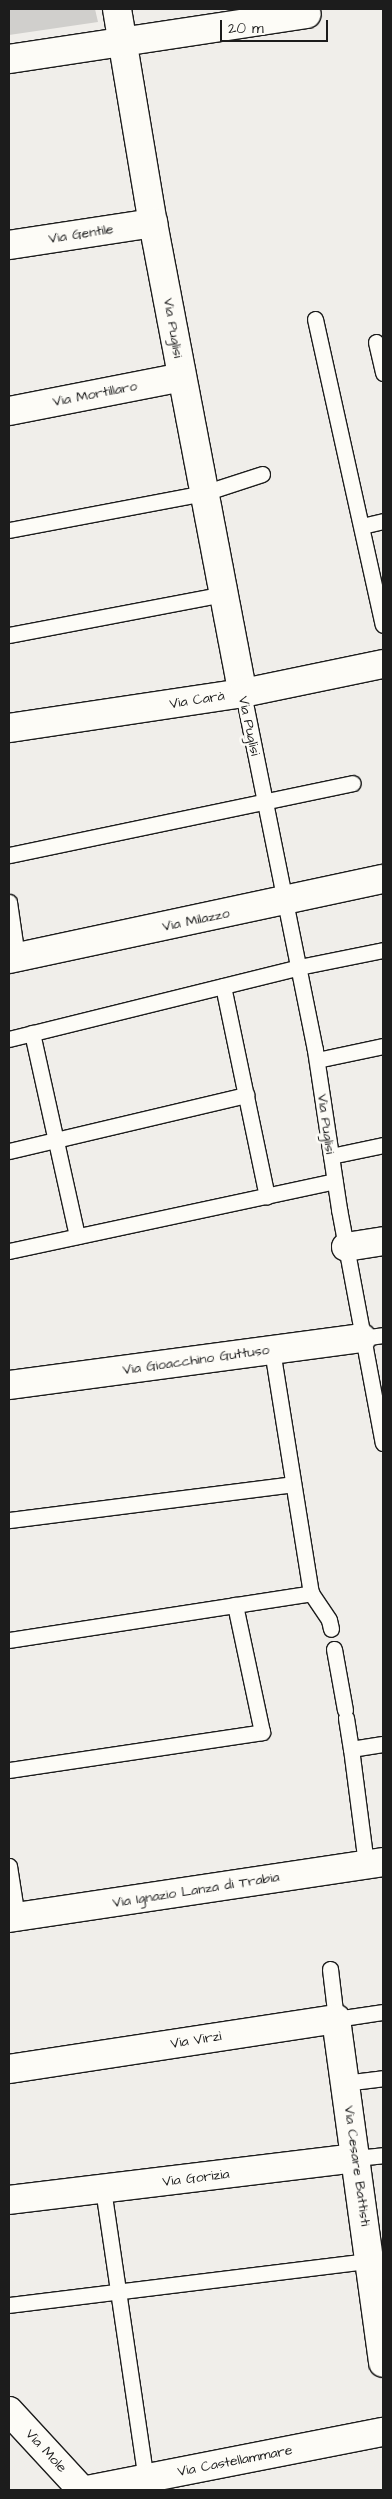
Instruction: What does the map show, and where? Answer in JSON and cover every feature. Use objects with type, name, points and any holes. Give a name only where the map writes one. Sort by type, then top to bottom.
[{"type":"street","name":"Via Puglisi","points":[[117,9],[182,377],[243,693]]},
{"type":"street","points":[[9,58],[122,43],[307,14]]},
{"type":"street","name":"Via Gentile","points":[[9,246],[154,222]]},
{"type":"street","name":"Via Mortillaro","points":[[9,411],[182,377]]},
{"type":"street","name":"Via Carà","points":[[9,728],[243,693],[383,664]]},
{"type":"street","name":"Via Milazzo","points":[[13,958],[383,879]]},
{"type":"street","points":[[346,1247],[383,1241]]},
{"type":"street","name":"Via Gioacchino Guttuso","points":[[9,1385],[372,1337]]},
{"type":"street","name":"Via Ignazio Lanza di Trabia","points":[[13,1917],[375,1863]]},
{"type":"street","name":"Via Virzì","points":[[9,2069],[336,2019]]},
{"type":"street","name":"Via Cesare Battisti","points":[[336,2019],[356,2158],[377,2259],[383,2363]]},
{"type":"street","name":"Via Gorizia","points":[[9,2200],[356,2158]]},
{"type":"street","name":"Via Mole","points":[[9,2411],[82,2490]]},
{"type":"street","name":"Via Castellammare","points":[[87,2490],[383,2432]]},
{"type":"lane","points":[[315,319],[383,625]]},
{"type":"lane","points":[[376,342],[383,372]]},
{"type":"lane","points":[[9,530],[204,493],[262,474]]},
{"type":"lane","points":[[362,526],[383,520]]},
{"type":"lane","points":[[9,635],[223,594]]},
{"type":"lane","name":"Via Puglisi","points":[[243,693],[317,1060],[334,1182],[346,1247],[372,1337],[383,1441]]},
{"type":"lane","points":[[9,855],[353,783]]},
{"type":"lane","points":[[9,902],[13,958]]},
{"type":"lane","points":[[9,1039],[299,967],[383,950]]},
{"type":"lane","points":[[223,986],[268,1196]]},
{"type":"lane","points":[[32,1033],[77,1236]]},
{"type":"lane","points":[[317,1060],[383,1046]]},
{"type":"lane","points":[[9,1151],[246,1095]]},
{"type":"lane","points":[[331,1156],[383,1145]]},
{"type":"lane","points":[[9,1251],[334,1182]]},
{"type":"lane","points":[[272,1350],[311,1593],[329,1620],[331,1630]]},
{"type":"lane","points":[[9,1520],[293,1484]]},
{"type":"lane","points":[[9,1640],[311,1593]]},
{"type":"lane","points":[[9,1770],[262,1732],[235,1604]]},
{"type":"lane","points":[[334,1649],[351,1749],[375,1863]]},
{"type":"lane","points":[[351,1749],[383,1744]]},
{"type":"lane","points":[[9,1866],[13,1917]]},
{"type":"lane","name":"Via Cesare Battisti","points":[[330,1970],[336,2019]]},
{"type":"lane","name":"Via Virzì","points":[[336,2019],[383,2012]]},
{"type":"lane","points":[[344,2083],[383,2078]]},
{"type":"lane","name":"Via Gorizia","points":[[356,2158],[383,2155]]},
{"type":"lane","points":[[103,2189],[116,2292],[146,2479]]},
{"type":"lane","points":[[9,2305],[377,2259]]},
{"type":"shaded area","points":[[9,9],[95,9],[98,22],[9,35]]}]
